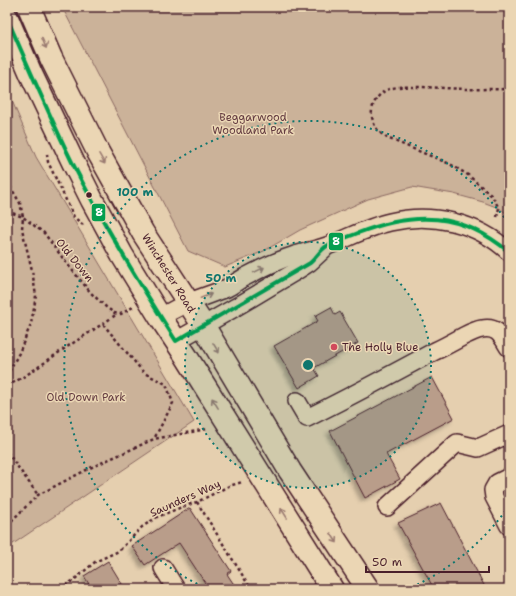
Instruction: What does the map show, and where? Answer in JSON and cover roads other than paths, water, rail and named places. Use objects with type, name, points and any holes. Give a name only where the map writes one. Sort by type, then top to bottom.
[{"type":"main road","name":"Winchester Road","points":[[29,7],[51,58],[98,152],[144,233],[202,325],[290,471],[368,589]]},
{"type":"main road","points":[[7,18],[82,181],[122,254],[160,317],[332,589]]},
{"type":"street","points":[[160,317],[188,303],[225,289],[266,267],[292,256],[328,246],[389,222],[413,218],[452,221],[487,235],[509,252]]},
{"type":"street","points":[[176,341],[298,270],[310,262],[328,246]]},
{"type":"street","points":[[297,401],[307,418],[352,396],[406,366],[482,329],[489,329],[501,334],[509,348]]},
{"type":"street","points":[[387,507],[457,444],[478,448],[509,434]]},
{"type":"street","points":[[509,477],[497,483],[493,490],[493,494],[509,526]]},
{"type":"street","points":[[163,568],[176,589]]},
{"type":"place","name":"The Holly Blue","points":[[334,347]]},
{"type":"park label","name":"Beggarwood Woodland Park","points":[[253,123]]},
{"type":"park label","name":"Old Down Park","points":[[86,397]]}]
